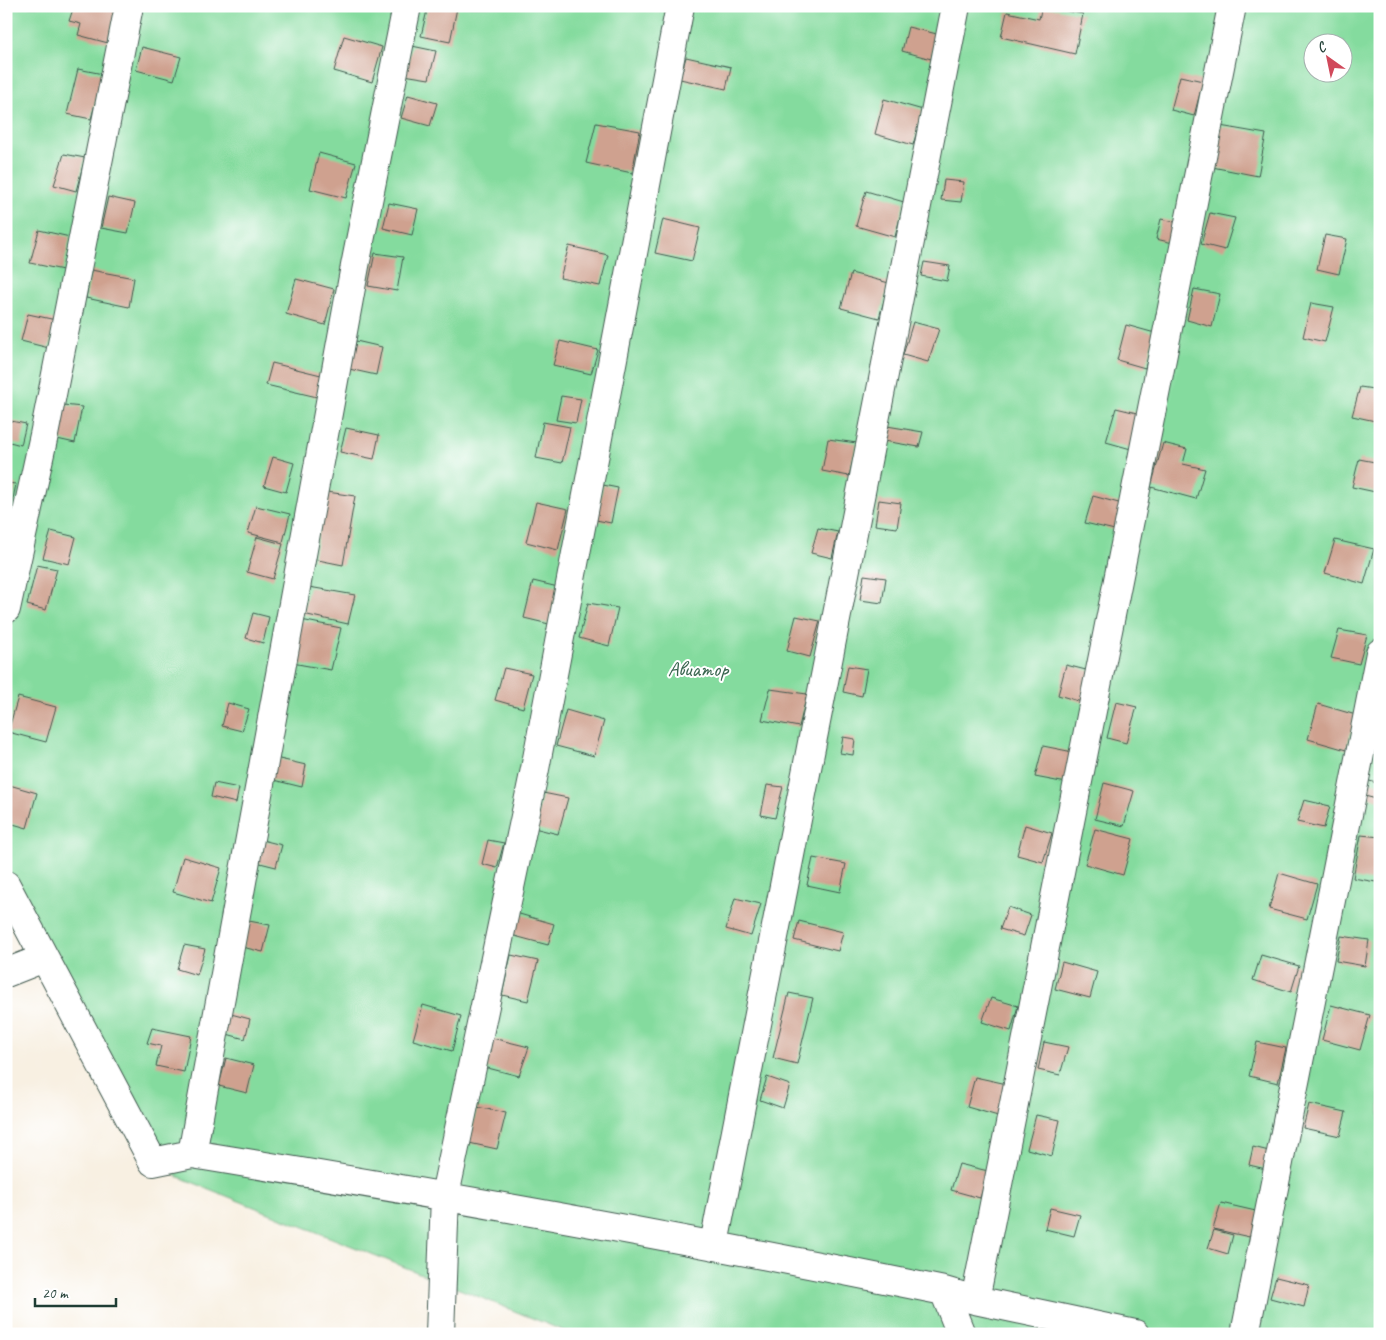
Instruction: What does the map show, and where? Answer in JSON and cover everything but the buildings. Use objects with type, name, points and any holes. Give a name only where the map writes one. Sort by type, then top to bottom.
[{"type":"street","points":[[6,609],[44,434],[129,6]]},
{"type":"street","points":[[192,1154],[355,266],[407,6]]},
{"type":"street","points":[[440,1334],[445,1195],[535,769],[680,6]]},
{"type":"street","points":[[714,1244],[956,6]]},
{"type":"street","points":[[975,1300],[1232,6]]},
{"type":"street","points":[[1245,1334],[1380,653]]},
{"type":"street","points":[[6,884],[153,1162],[192,1154],[445,1195],[714,1244],[944,1291],[975,1300],[1135,1334]]},
{"type":"street","points":[[6,973],[44,958]]},
{"type":"street","points":[[944,1291],[961,1334]]},
{"type":"green space","name":"Авиатор","points":[[6,6],[1380,6],[1380,1334],[572,1334],[154,1167],[6,894]]}]
